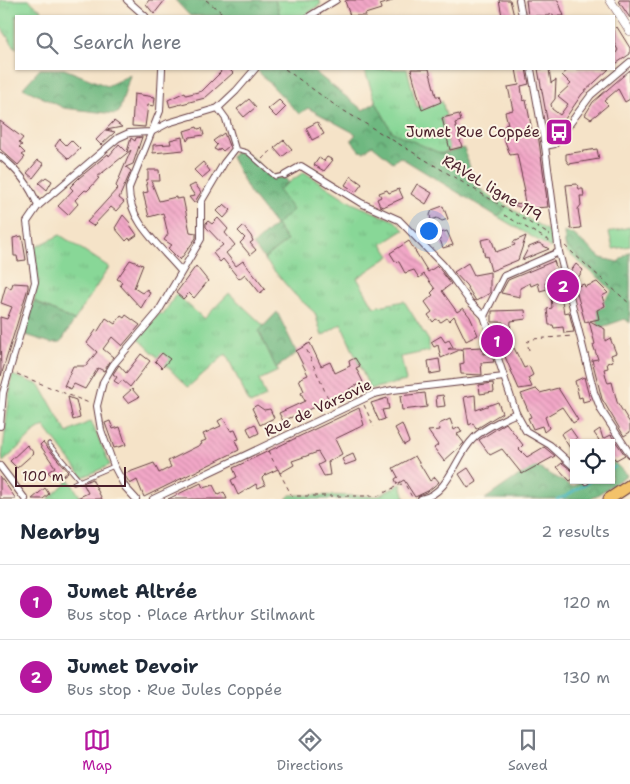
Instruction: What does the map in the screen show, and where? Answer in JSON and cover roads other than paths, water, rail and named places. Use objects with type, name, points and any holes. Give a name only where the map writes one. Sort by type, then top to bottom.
[{"type":"highway","points":[[609,499],[630,485]]},
{"type":"street","points":[[127,0],[144,15]]},
{"type":"street","points":[[312,15],[336,0]]},
{"type":"street","points":[[519,0],[522,15]]},
{"type":"street","points":[[610,0],[630,31]]},
{"type":"street","points":[[545,146],[555,144],[591,95],[630,62]]},
{"type":"street","points":[[162,70],[160,111],[129,188],[129,201],[135,215],[181,271]]},
{"type":"street","points":[[0,426],[1,392],[35,282],[27,222],[38,206],[118,138],[129,134],[151,132],[168,122],[218,108],[254,70]]},
{"type":"street","points":[[531,70],[545,146],[559,252],[598,402],[606,418],[630,454]]},
{"type":"street","points":[[136,499],[125,487],[114,466],[101,430],[97,406],[103,382],[158,312],[201,239],[202,202],[224,163],[235,149],[226,119],[218,108]]},
{"type":"street","points":[[0,156],[12,165],[31,189],[38,206]]},
{"type":"street","points":[[285,175],[301,166],[362,203],[399,220],[443,265],[470,302],[484,316],[516,412],[530,435],[550,445],[570,463]]},
{"type":"street","points":[[484,316],[504,276],[559,252]]},
{"type":"street","name":"Rue de Varsovie","points":[[153,499],[265,445],[385,391],[504,377]]},
{"type":"street","points":[[421,499],[436,492],[446,482],[473,439],[516,412]]},
{"type":"street","points":[[0,466],[25,499]]},
{"type":"lane","points":[[235,149],[248,152],[273,175],[277,177],[285,175]]},
{"type":"lane","points":[[49,444],[80,480]]},
{"type":"lane","points":[[74,483],[114,466]]},
{"type":"waterway","points":[[557,499],[566,496],[586,484]]},
{"type":"place","name":"Jumet Rue Coppée","points":[[559,132]]},
{"type":"place","name":"Jumet Devoir","points":[[563,286]]},
{"type":"place","name":"Jumet Altrée","points":[[497,341]]}]
